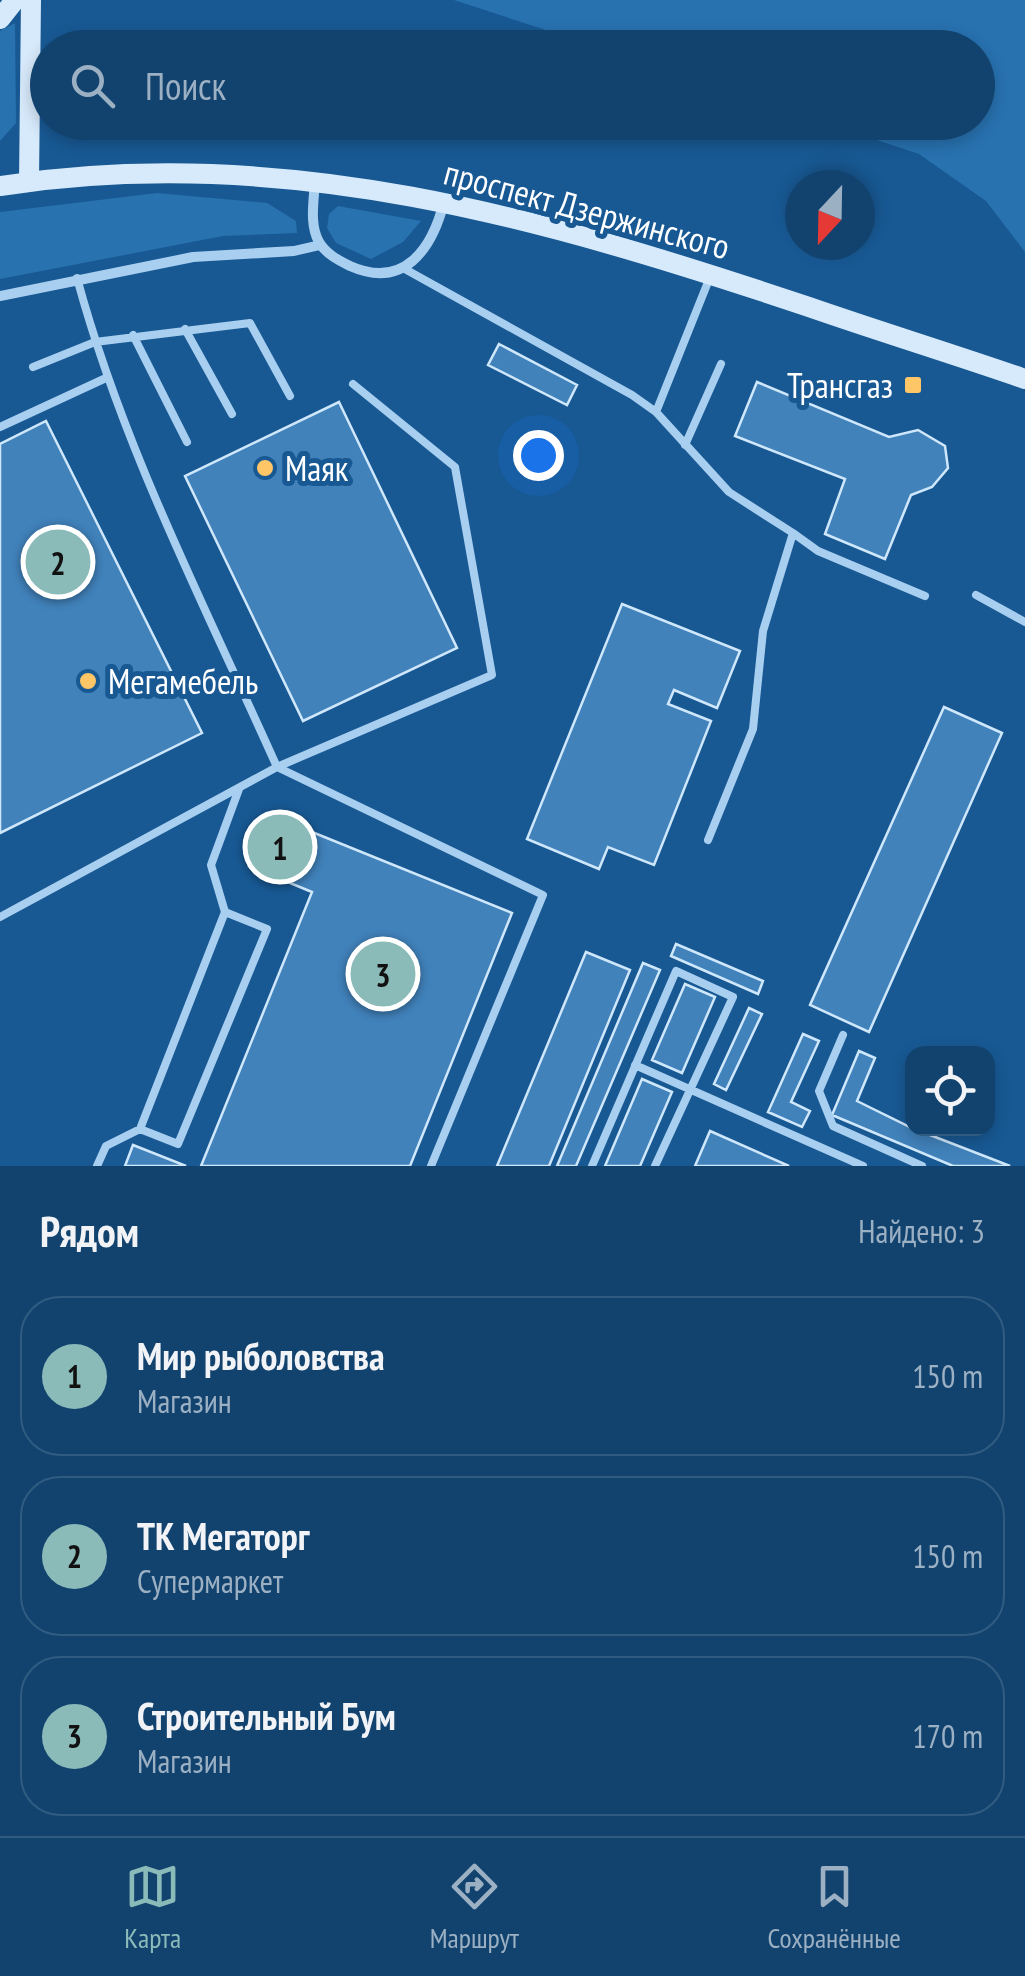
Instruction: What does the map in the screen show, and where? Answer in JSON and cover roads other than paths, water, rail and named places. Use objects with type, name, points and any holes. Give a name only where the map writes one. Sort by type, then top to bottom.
[{"type":"main road","points":[[0,18],[15,0]]},
{"type":"main road","points":[[31,0],[31,30]]},
{"type":"main road","points":[[29,182],[30,91]]},
{"type":"main road","name":"проспект Дзержинского","points":[[0,186],[138,171],[315,179],[444,202],[593,238],[1025,379]]},
{"type":"street","points":[[315,179],[312,224],[320,244],[335,259],[359,270],[384,273],[403,268],[436,235],[444,202]]},
{"type":"street","points":[[0,296],[192,256],[294,250],[320,244]]},
{"type":"lane","points":[[403,268],[656,412],[729,492],[818,551],[925,596]]},
{"type":"lane","points":[[656,412],[711,274]]},
{"type":"lane","points":[[77,278],[106,378],[277,767],[544,895],[430,1166]]},
{"type":"lane","points":[[33,367],[95,342],[250,323],[290,396]]},
{"type":"lane","points":[[185,329],[232,414]]},
{"type":"lane","points":[[134,335],[187,442]]},
{"type":"lane","points":[[685,445],[722,364]]},
{"type":"lane","points":[[0,426],[106,378]]},
{"type":"lane","points":[[0,916],[277,767],[492,675],[455,467],[354,384]]},
{"type":"lane","points":[[708,840],[753,729],[763,631],[793,533]]},
{"type":"lane","points":[[976,595],[1025,622]]},
{"type":"lane","points":[[97,1166],[106,1146],[140,1129],[225,912],[211,865],[239,790]]},
{"type":"lane","points":[[140,1129],[178,1144],[267,929],[225,912]]},
{"type":"lane","points":[[592,1166],[676,971],[732,997],[655,1166]]},
{"type":"lane","points":[[843,1035],[819,1091],[833,1126],[922,1166]]},
{"type":"lane","points":[[635,1065],[863,1166]]},
{"type":"place","name":"Трансгаз","points":[[913,385]]},
{"type":"place","name":"Маяк","points":[[265,468]]},
{"type":"place","name":"ТК Мегаторг","points":[[58,562]]},
{"type":"place","name":"Мегамебель","points":[[88,681]]},
{"type":"place","name":"Мир рыболовства","points":[[280,847]]},
{"type":"place","name":"Строительный Бум","points":[[383,974]]}]
